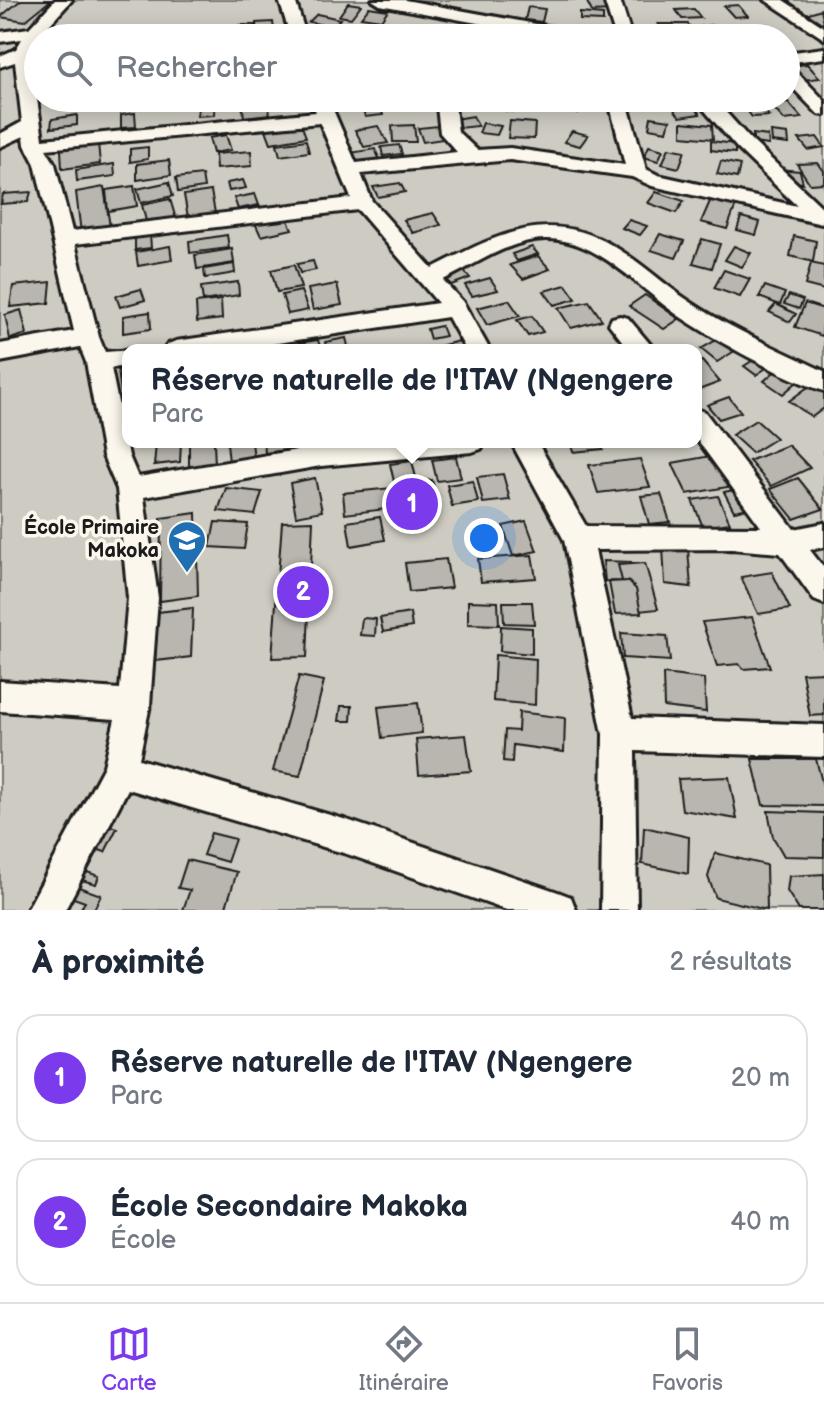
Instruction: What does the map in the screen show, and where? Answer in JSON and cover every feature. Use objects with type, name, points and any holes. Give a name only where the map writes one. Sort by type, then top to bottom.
[{"type":"street","points":[[42,24],[64,0]]},
{"type":"street","points":[[287,0],[295,24]]},
{"type":"street","points":[[380,0],[509,24]]},
{"type":"street","points":[[612,0],[620,24]]},
{"type":"street","points":[[773,0],[824,34]]},
{"type":"street","points":[[0,37],[19,49],[24,82]]},
{"type":"street","points":[[800,56],[824,53]]},
{"type":"street","points":[[800,85],[824,110]]},
{"type":"street","points":[[29,112],[32,135],[45,164],[116,456],[130,489],[143,598],[134,705],[120,770],[45,910]]},
{"type":"street","points":[[0,141],[32,135],[270,112]]},
{"type":"street","points":[[324,112],[363,203],[455,308],[475,344]]},
{"type":"street","points":[[447,112],[449,133],[472,156]]},
{"type":"street","points":[[621,112],[637,172]]},
{"type":"street","points":[[715,112],[744,144],[823,218]]},
{"type":"street","points":[[348,170],[472,156],[529,155],[637,172],[652,180],[823,218]]},
{"type":"street","points":[[64,239],[363,203]]},
{"type":"street","points":[[428,279],[520,236],[561,234],[591,244],[623,262],[692,314],[824,382]]},
{"type":"street","points":[[263,344],[292,342],[455,308]]},
{"type":"street","points":[[620,324],[638,344]]},
{"type":"street","points":[[0,353],[92,349],[122,356]]},
{"type":"street","points":[[702,428],[824,591]]},
{"type":"street","points":[[130,489],[319,449],[341,448]]},
{"type":"street","points":[[527,448],[578,538],[619,734],[619,910]]},
{"type":"street","points":[[578,538],[732,537],[790,542],[824,535]]},
{"type":"street","points":[[0,696],[134,705]]},
{"type":"street","points":[[619,734],[824,741]]},
{"type":"street","points":[[120,770],[347,837],[558,910]]},
{"type":"shaded area","points":[[0,0],[824,0],[824,910],[0,910]]},
{"type":"building","points":[[21,0],[51,0],[25,21],[0,17]]},
{"type":"building","points":[[586,0],[604,0],[610,11],[592,12]]},
{"type":"building","points":[[348,3],[361,5],[351,18],[339,16]]},
{"type":"building","points":[[738,5],[748,16],[734,17],[724,6]]},
{"type":"building","points":[[369,7],[388,10],[381,20],[361,17]]},
{"type":"building","points":[[528,7],[545,9],[542,22],[525,20]]},
{"type":"building","points":[[694,9],[701,18],[682,19],[676,10]]},
{"type":"building","points":[[821,9],[824,22],[819,24],[803,15]]},
{"type":"building","points":[[580,13],[603,15],[603,21],[580,20]]},
{"type":"building","points":[[317,14],[340,19],[336,24],[309,22]]},
{"type":"building","points":[[807,64],[820,78],[803,80],[800,65]]},
{"type":"building","points":[[198,112],[214,112],[214,115],[197,116]]},
{"type":"building","points":[[243,112],[270,114],[244,117]]},
{"type":"building","points":[[364,112],[382,112],[383,115],[365,117]]},
{"type":"building","points":[[676,112],[700,114],[680,117]]},
{"type":"building","points":[[748,112],[766,112],[769,116],[752,117]]},
{"type":"building","points":[[777,112],[797,112],[802,118],[784,120]]},
{"type":"building","points":[[135,113],[136,127],[121,128],[121,115]]},
{"type":"building","points":[[77,115],[77,125],[51,128],[52,119]]},
{"type":"building","points":[[473,116],[478,126],[459,128],[454,119]]},
{"type":"building","points":[[651,117],[670,120],[667,131],[649,128]]},
{"type":"building","points":[[300,121],[306,137],[271,143],[265,127]]},
{"type":"building","points":[[510,121],[535,123],[534,139],[508,138]]},
{"type":"building","points":[[682,122],[712,125],[713,139],[682,136]]},
{"type":"building","points":[[483,123],[501,126],[497,135],[479,133]]},
{"type":"building","points":[[414,125],[416,142],[393,142],[392,126]]},
{"type":"building","points":[[378,126],[388,143],[364,147],[355,130]]},
{"type":"building","points":[[438,126],[443,139],[423,142],[418,128]]},
{"type":"building","points":[[572,131],[588,135],[580,146],[564,142]]},
{"type":"building","points":[[771,132],[788,134],[789,144],[772,142]]},
{"type":"building","points":[[753,134],[768,136],[769,145],[753,143]]},
{"type":"building","points":[[226,135],[231,150],[213,153],[209,138]]},
{"type":"building","points":[[817,137],[824,147],[808,150],[799,139]]},
{"type":"building","points":[[306,140],[309,152],[280,156],[277,144]]},
{"type":"building","points":[[711,141],[735,144],[735,153],[711,150]]},
{"type":"building","points":[[98,143],[100,164],[62,169],[61,149]]},
{"type":"building","points":[[399,145],[402,154],[383,156],[381,147]]},
{"type":"building","points":[[649,146],[663,150],[658,161],[644,157]]},
{"type":"building","points":[[148,147],[148,159],[130,162],[130,149]]},
{"type":"building","points":[[669,148],[685,151],[679,168],[662,164]]},
{"type":"building","points":[[375,149],[380,160],[354,164],[350,153]]},
{"type":"building","points":[[251,151],[252,166],[216,169],[215,154]]},
{"type":"building","points":[[169,160],[171,175],[137,180],[137,164]]},
{"type":"building","points":[[721,161],[740,165],[737,178],[717,174]]},
{"type":"building","points":[[818,163],[824,171],[824,183],[810,184],[797,164]]},
{"type":"building","points":[[114,164],[115,176],[77,181],[76,170]]},
{"type":"building","points":[[778,169],[800,171],[803,183],[781,181]]},
{"type":"building","points":[[202,175],[204,188],[178,192],[176,178]]},
{"type":"building","points":[[243,180],[246,188],[229,191],[227,183]]},
{"type":"building","points":[[169,182],[173,196],[141,203],[137,189]]},
{"type":"building","points":[[400,183],[405,192],[378,197],[373,187]]},
{"type":"building","points":[[134,186],[137,206],[108,211],[106,190]]},
{"type":"building","points":[[104,187],[110,227],[81,233],[76,192]]},
{"type":"building","points":[[211,191],[215,213],[188,217],[184,195]]},
{"type":"building","points":[[31,192],[28,202],[1,204],[3,194]]},
{"type":"building","points":[[656,192],[684,201],[676,213],[648,203]]},
{"type":"building","points":[[255,194],[259,205],[238,209],[234,198]]},
{"type":"building","points":[[170,199],[176,219],[147,225],[142,205]]},
{"type":"building","points":[[711,199],[736,205],[727,229],[701,222]]},
{"type":"building","points":[[433,213],[441,225],[413,233],[404,220]]},
{"type":"building","points":[[286,216],[292,229],[261,236],[255,223]]},
{"type":"building","points":[[741,217],[760,222],[756,235],[737,230]]},
{"type":"building","points":[[629,220],[647,226],[640,235],[622,228]]},
{"type":"building","points":[[150,234],[151,248],[135,250],[135,236]]},
{"type":"building","points":[[660,234],[684,241],[676,258],[651,250]]},
{"type":"building","points":[[227,235],[229,248],[190,253],[189,241]]},
{"type":"building","points":[[794,236],[816,241],[813,262],[790,256]]},
{"type":"building","points":[[702,239],[720,244],[712,268],[693,263]]},
{"type":"building","points":[[170,246],[172,260],[138,266],[136,252]]},
{"type":"building","points":[[734,246],[751,253],[742,267],[725,260]]},
{"type":"building","points":[[532,247],[538,254],[517,261],[512,254]]},
{"type":"building","points":[[232,249],[234,263],[197,269],[195,255]]},
{"type":"building","points":[[538,256],[550,269],[523,279],[510,265]]},
{"type":"building","points":[[313,261],[316,270],[300,273],[297,264]]},
{"type":"building","points":[[811,263],[824,266],[824,290],[805,285]]},
{"type":"building","points":[[234,264],[235,273],[205,278],[204,269]]},
{"type":"building","points":[[294,265],[301,288],[277,292],[271,270]]},
{"type":"building","points":[[462,269],[470,278],[451,285],[444,276]]},
{"type":"building","points":[[724,270],[750,279],[740,297],[714,288]]},
{"type":"building","points":[[490,278],[498,290],[472,296],[465,285]]},
{"type":"building","points":[[51,282],[49,303],[10,307],[13,286]]},
{"type":"building","points":[[238,282],[239,295],[203,301],[201,287]]},
{"type":"building","points":[[337,284],[342,305],[313,310],[308,289]]},
{"type":"building","points":[[566,285],[576,299],[554,305],[544,291]]},
{"type":"building","points":[[765,286],[785,293],[780,305],[759,297]]},
{"type":"building","points":[[141,289],[145,300],[120,307],[116,296]]},
{"type":"building","points":[[301,291],[308,310],[288,314],[282,295]]},
{"type":"building","points":[[645,295],[679,319],[664,329],[629,306]]},
{"type":"building","points":[[789,295],[803,300],[799,309],[784,304]]},
{"type":"building","points":[[221,300],[222,319],[197,322],[196,303]]},
{"type":"building","points":[[509,300],[520,316],[487,325],[477,308]]},
{"type":"building","points":[[589,301],[602,320],[571,328],[558,308]]},
{"type":"building","points":[[805,303],[824,309],[822,336],[795,327]]},
{"type":"building","points":[[776,304],[796,314],[790,322],[769,312]]},
{"type":"building","points":[[21,310],[27,334],[10,339],[5,315]]},
{"type":"building","points":[[150,312],[151,329],[123,333],[123,316]]},
{"type":"building","points":[[532,316],[543,332],[528,336],[517,320]]},
{"type":"building","points":[[441,326],[445,336],[430,339],[427,329]]},
{"type":"building","points":[[725,335],[741,347],[717,362],[702,348]]},
{"type":"building","points":[[346,338],[348,344],[326,344]]},
{"type":"building","points":[[318,340],[319,344],[299,344]]},
{"type":"building","points":[[763,354],[775,362],[756,375],[744,366]]},
{"type":"building","points":[[702,361],[720,382],[702,389]]},
{"type":"building","points":[[122,363],[121,392],[117,364]]},
{"type":"building","points":[[784,363],[804,376],[783,394],[764,381]]},
{"type":"building","points":[[812,384],[824,392],[824,408],[812,417],[789,401]]},
{"type":"building","points":[[729,397],[741,412],[719,419],[707,405]]},
{"type":"building","points":[[756,420],[776,438],[752,453],[732,435]]},
{"type":"building","points":[[788,445],[810,468],[771,486],[749,461]]},
{"type":"building","points":[[156,448],[181,448],[180,462],[154,465]]},
{"type":"building","points":[[189,448],[214,448],[215,466],[189,470]]},
{"type":"building","points":[[228,448],[253,448],[254,459],[229,462]]},
{"type":"building","points":[[265,448],[303,448],[265,453]]},
{"type":"building","points":[[572,448],[603,449],[573,452]]},
{"type":"building","points":[[716,455],[733,486],[687,494],[672,463]]},
{"type":"building","points":[[456,457],[461,478],[437,481],[432,460]]},
{"type":"building","points":[[640,459],[650,487],[598,493],[589,465]]},
{"type":"building","points":[[412,461],[417,482],[395,486],[390,464]]},
{"type":"building","points":[[503,474],[510,500],[483,503],[477,477]]},
{"type":"building","points":[[315,478],[322,511],[296,516],[290,483]]},
{"type":"building","points":[[798,478],[823,509],[794,519],[770,489]]},
{"type":"building","points":[[432,480],[438,502],[416,506],[410,484]]},
{"type":"building","points":[[473,481],[478,502],[452,506],[447,485]]},
{"type":"building","points":[[226,488],[262,492],[255,515],[218,511]]},
{"type":"building","points":[[392,488],[395,508],[345,514],[343,493]]},
{"type":"building","points":[[739,489],[749,508],[734,511],[724,492]]},
{"type":"building","points":[[661,494],[670,522],[649,524],[641,496]]},
{"type":"building","points":[[410,496],[413,507],[399,509],[396,498]]},
{"type":"building","points":[[718,496],[730,523],[703,527],[692,500]]},
{"type":"building","points":[[196,513],[198,596],[160,601],[161,518]]},
{"type":"building","points":[[380,517],[385,540],[351,546],[347,522]]},
{"type":"building","points":[[313,521],[307,657],[272,658],[282,522]]},
{"type":"building","points":[[526,521],[537,551],[513,556],[503,526]]},
{"type":"building","points":[[215,522],[248,524],[244,549],[210,547]]},
{"type":"building","points":[[663,547],[688,549],[691,587],[665,584]]},
{"type":"building","points":[[532,555],[536,578],[481,582],[478,559]]},
{"type":"building","points":[[446,559],[451,588],[409,592],[405,563]]},
{"type":"building","points":[[603,561],[631,562],[631,567],[640,567],[642,582],[605,581]]},
{"type":"building","points":[[645,563],[658,609],[630,612],[618,565]]},
{"type":"building","points":[[772,572],[790,609],[758,614],[741,577]]},
{"type":"building","points":[[628,581],[636,589],[641,613],[615,614],[609,582]]},
{"type":"building","points":[[468,601],[498,602],[499,625],[468,624]]},
{"type":"building","points":[[503,602],[532,602],[534,624],[504,623]]},
{"type":"building","points":[[193,608],[191,657],[155,661],[158,612]]},
{"type":"building","points":[[410,613],[412,627],[383,632],[380,618]]},
{"type":"building","points":[[752,617],[770,667],[743,669],[739,664],[717,666],[702,622]]},
{"type":"building","points":[[362,618],[376,619],[375,636],[360,635]]},
{"type":"building","points":[[501,626],[532,628],[532,654],[500,651]]},
{"type":"building","points":[[621,633],[667,636],[670,661],[623,658]]},
{"type":"building","points":[[495,655],[536,659],[535,705],[493,701]]},
{"type":"building","points":[[824,672],[824,715],[810,716],[802,673]]},
{"type":"building","points":[[663,674],[704,679],[706,712],[664,707]]},
{"type":"building","points":[[299,676],[324,681],[300,776],[273,771]]},
{"type":"building","points":[[418,703],[422,733],[382,738],[378,707]]},
{"type":"building","points":[[341,706],[352,706],[351,721],[339,721]]},
{"type":"building","points":[[519,712],[565,718],[564,752],[513,745],[512,762],[503,761],[505,730],[518,731]]},
{"type":"building","points":[[466,735],[471,771],[419,775],[416,739]]},
{"type":"building","points":[[752,759],[816,759],[824,790],[824,806],[763,805]]},
{"type":"building","points":[[729,777],[737,819],[682,810],[678,779]]},
{"type":"building","points":[[768,811],[824,813],[824,857],[784,856],[773,837]]},
{"type":"building","points":[[105,824],[117,828],[105,852],[90,852]]},
{"type":"building","points":[[644,827],[689,837],[688,874],[642,864]]},
{"type":"building","points":[[211,833],[235,839],[227,862],[203,855]]},
{"type":"building","points":[[715,853],[766,865],[767,910],[716,898],[708,877]]},
{"type":"building","points":[[187,860],[237,872],[225,910],[183,910],[190,890],[178,888]]},
{"type":"building","points":[[81,870],[99,876],[96,884],[78,879]]},
{"type":"building","points":[[824,874],[824,910],[799,910],[787,891],[789,876]]},
{"type":"building","points":[[73,885],[101,895],[94,910],[81,908],[85,902],[68,896]]},
{"type":"place","name":"Réserve naturelle de l'ITAV (Ngengere","points":[[412,504]]},
{"type":"place","name":"École Primaire Makoka","points":[[187,574]]},
{"type":"place","name":"École Secondaire Makoka","points":[[303,592]]}]
